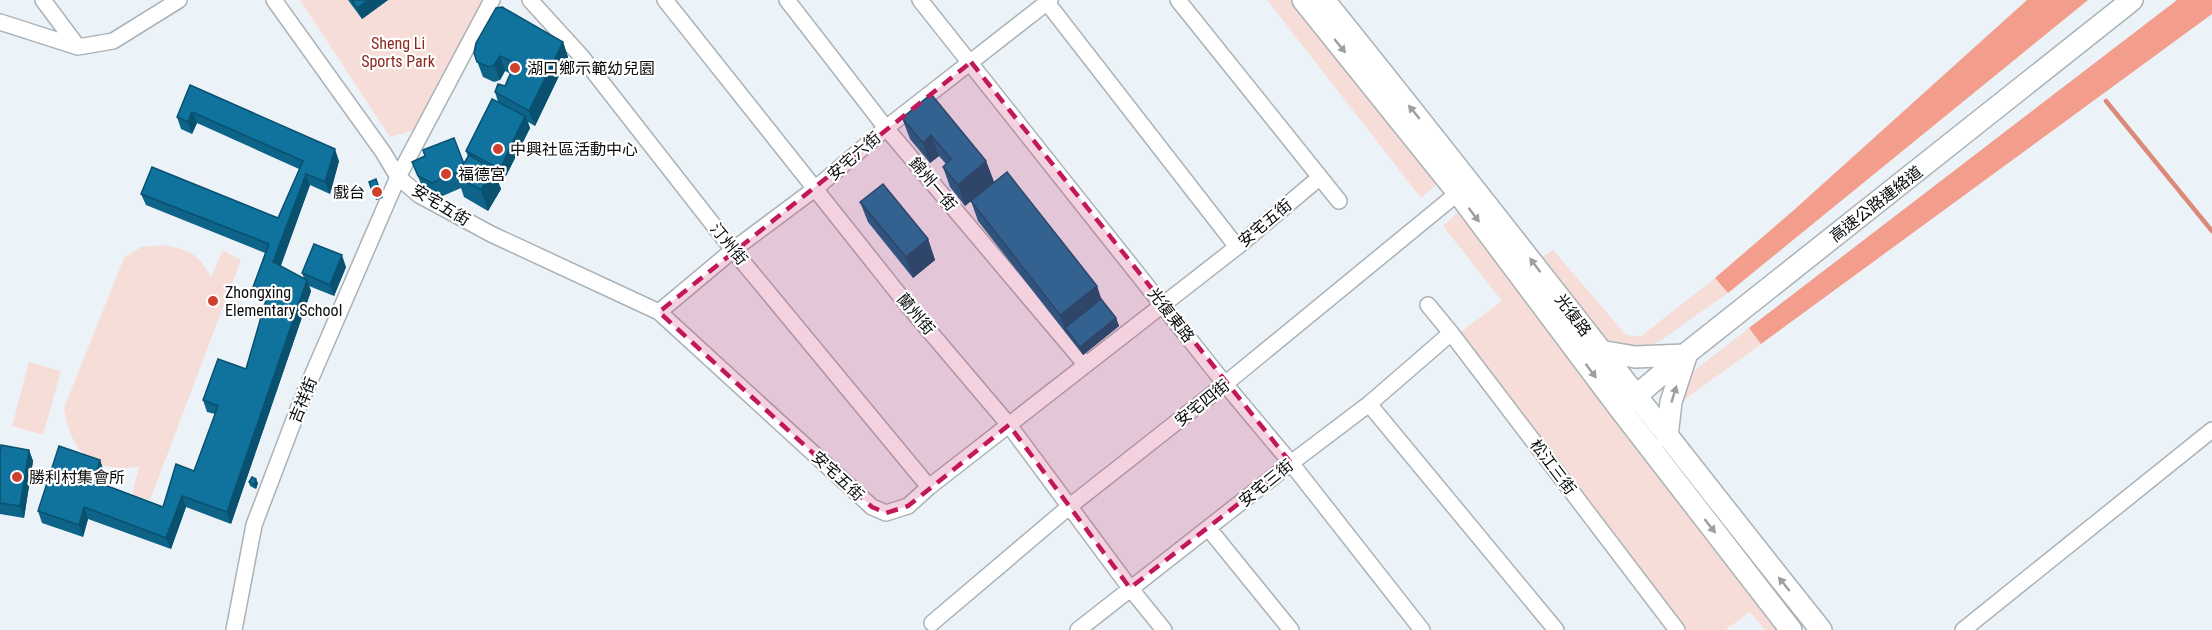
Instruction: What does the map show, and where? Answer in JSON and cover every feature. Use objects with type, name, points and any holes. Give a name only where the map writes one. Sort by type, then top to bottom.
[{"type":"street","points":[[43,0],[78,47]]},
{"type":"street","points":[[0,22],[78,47],[113,41],[178,0]]},
{"type":"street","name":"安宅五街","points":[[274,0],[383,152],[398,177],[419,195],[491,234],[659,312],[872,507],[886,513],[908,506],[1084,364],[1237,247],[1318,178]]},
{"type":"street","name":"吉祥街","points":[[234,630],[254,525],[302,399],[398,177],[492,0]]},
{"type":"street","name":"汀州街","points":[[530,0],[582,57],[733,250],[929,487]]},
{"type":"street","name":"蘭州街","points":[[664,0],[909,307],[1009,424],[1130,588],[1164,630]]},
{"type":"street","name":"錦州一街","points":[[786,0],[886,128],[1084,364]]},
{"type":"street","name":"光復東路","points":[[920,0],[1422,630]]},
{"type":"street","points":[[1178,0],[1318,178],[1339,201]]},
{"type":"street","name":"光復路","points":[[1303,0],[1464,187],[1600,351],[1628,402],[1666,437],[1821,630]]},
{"type":"street","name":"光復路","points":[[1324,0],[1628,402],[1791,630]]},
{"type":"street","name":"高速公路連絡道","points":[[1628,402],[2132,0]]},
{"type":"street","points":[[1047,1],[1237,247]]},
{"type":"street","name":"安宅六街","points":[[659,312],[733,250],[816,188],[886,128],[1047,1]]},
{"type":"street","name":"安宅四街","points":[[932,623],[1070,506],[1225,384],[1464,187]]},
{"type":"street","name":"松江三街","points":[[1428,305],[1677,630]]},
{"type":"street","name":"安宅三街","points":[[1078,630],[1369,404],[1451,333]]},
{"type":"street","points":[[1600,351],[1635,357],[1686,354],[1671,402],[1666,437]]},
{"type":"street","points":[[1369,404],[1556,630]]},
{"type":"street","points":[[1963,630],[2212,430]]},
{"type":"street","points":[[1209,529],[1291,630]]},
{"type":"highlighted area","points":[[971,62],[1291,463],[1130,588],[1009,425],[908,506],[886,513],[872,507],[659,312]]},
{"type":"green space","name":"Sheng Li Sports Park","points":[[300,0],[482,0],[418,129],[390,137]]},
{"type":"green space","points":[[1267,0],[1298,0],[1442,180],[1421,198]]},
{"type":"green space","points":[[1461,209],[1787,630],[1765,630],[1750,612],[1725,630],[1684,630],[1457,335],[1502,301],[1443,226]]},
{"type":"green space","points":[[163,245],[192,254],[202,263],[211,277],[223,250],[241,260],[150,500],[132,495],[139,467],[110,467],[99,464],[83,453],[72,437],[64,408],[124,258],[141,247]]},
{"type":"green space","points":[[1553,250],[1626,335],[1641,336],[1715,278],[1728,293],[1660,341],[1641,349],[1618,344],[1598,336],[1538,260]]},
{"type":"green space","points":[[1749,328],[1761,344],[1680,403],[1683,386],[1696,369]]},
{"type":"green space","points":[[29,362],[61,371],[43,435],[12,426]]},
{"type":"shaded area","points":[[2027,0],[2088,0],[1728,293],[1715,278]]},
{"type":"shaded area","points":[[2177,0],[2212,0],[2212,14],[1761,344],[1749,328]]},
{"type":"building","points":[[352,0],[368,0],[357,8]]},
{"type":"building","name":"湖口鄉示範幼兒園","points":[[502,7],[563,42],[529,111],[495,92],[498,84],[505,86],[515,63],[500,56],[494,65],[489,67],[477,62],[474,53],[476,43],[496,8]]},
{"type":"building","points":[[190,85],[335,149],[325,182],[306,174],[273,262],[307,280],[227,512],[182,496],[166,538],[84,507],[79,525],[38,511],[59,446],[100,460],[94,481],[163,507],[176,464],[194,471],[218,406],[203,400],[218,359],[246,369],[268,293],[253,287],[269,244],[141,194],[152,167],[278,218],[303,161],[192,112],[188,122],[177,117]]},
{"type":"building","points":[[931,94],[986,161],[958,185],[943,167],[951,159],[931,135],[923,143],[902,118]]},
{"type":"building","name":"中興社區活動中心","points":[[492,99],[525,116],[500,169],[466,151]]},
{"type":"building","points":[[454,138],[464,164],[460,171],[432,183],[418,176],[412,162],[425,156],[423,150]]},
{"type":"building","points":[[469,155],[493,169],[481,190],[456,176]]},
{"type":"building","points":[[1007,172],[1097,286],[1060,315],[971,201]]},
{"type":"building","name":"戲台","points":[[376,179],[381,194],[374,196],[369,182]]},
{"type":"building","points":[[883,184],[928,239],[906,257],[860,202]]},
{"type":"building","points":[[314,244],[342,255],[330,285],[302,273]]},
{"type":"building","points":[[1101,299],[1116,318],[1080,347],[1065,328]]},
{"type":"building","name":"勝利村集會所","points":[[1,445],[29,450],[20,506],[0,503]]},
{"type":"building","points":[[252,477],[256,479],[254,485],[249,482]]},
{"type":"waterway","points":[[2106,101],[2212,231]]},
{"type":"place","name":"湖口鄉示範幼兒園","points":[[515,68]]},
{"type":"place","name":"中興社區活動中心","points":[[498,149]]},
{"type":"place","name":"福德宮","points":[[446,174]]},
{"type":"place","name":"戲台","points":[[377,192]]},
{"type":"place","name":"Zhongxing Elementary School","points":[[213,301]]},
{"type":"place","name":"勝利村集會所","points":[[17,477]]}]
